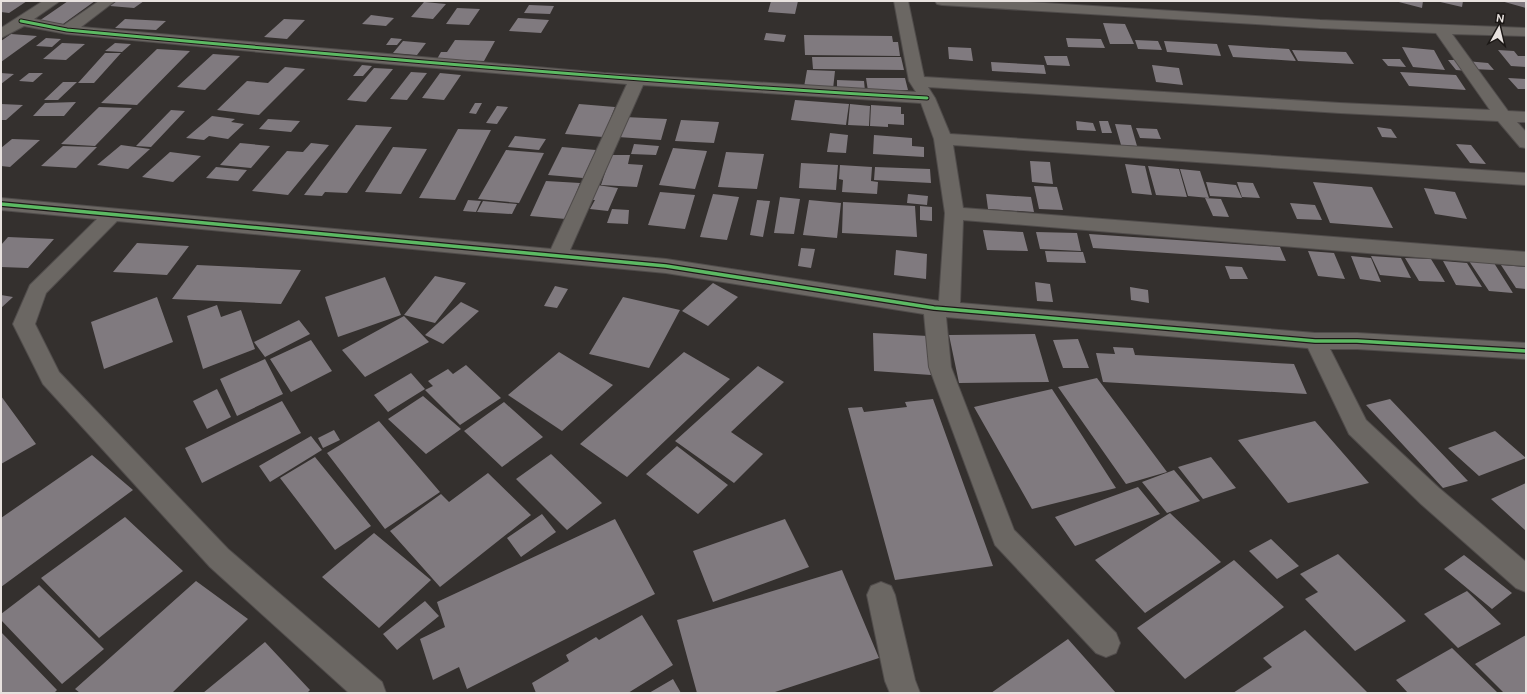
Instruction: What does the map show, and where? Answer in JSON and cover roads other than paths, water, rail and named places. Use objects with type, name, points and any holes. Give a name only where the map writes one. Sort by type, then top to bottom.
[{"type":"street","points":[[1,34],[53,1]]},
{"type":"street","points":[[67,30],[108,1]]},
{"type":"street","points":[[901,1],[917,81],[927,98],[943,139],[954,213],[941,308],[940,367],[1004,538],[1106,643]]},
{"type":"street","points":[[942,1],[1320,24],[1526,32]]},
{"type":"street","points":[[20,21],[67,30],[424,64],[790,92],[927,98]]},
{"type":"street","points":[[1440,28],[1502,115],[1526,143]]},
{"type":"street","points":[[558,255],[637,80]]},
{"type":"street","points":[[917,81],[1340,108],[1526,117]]},
{"type":"street","points":[[943,139],[1526,179]]},
{"type":"street","points":[[1,204],[666,266],[941,308],[1315,341],[1357,341],[1526,351]]},
{"type":"street","points":[[954,213],[1526,258]]},
{"type":"street","points":[[112,215],[37,290],[24,324],[51,378],[219,558],[371,693]]},
{"type":"street","points":[[1315,341],[1357,427],[1430,496],[1526,579]]},
{"type":"street","points":[[881,595],[900,681],[905,693]]}]
